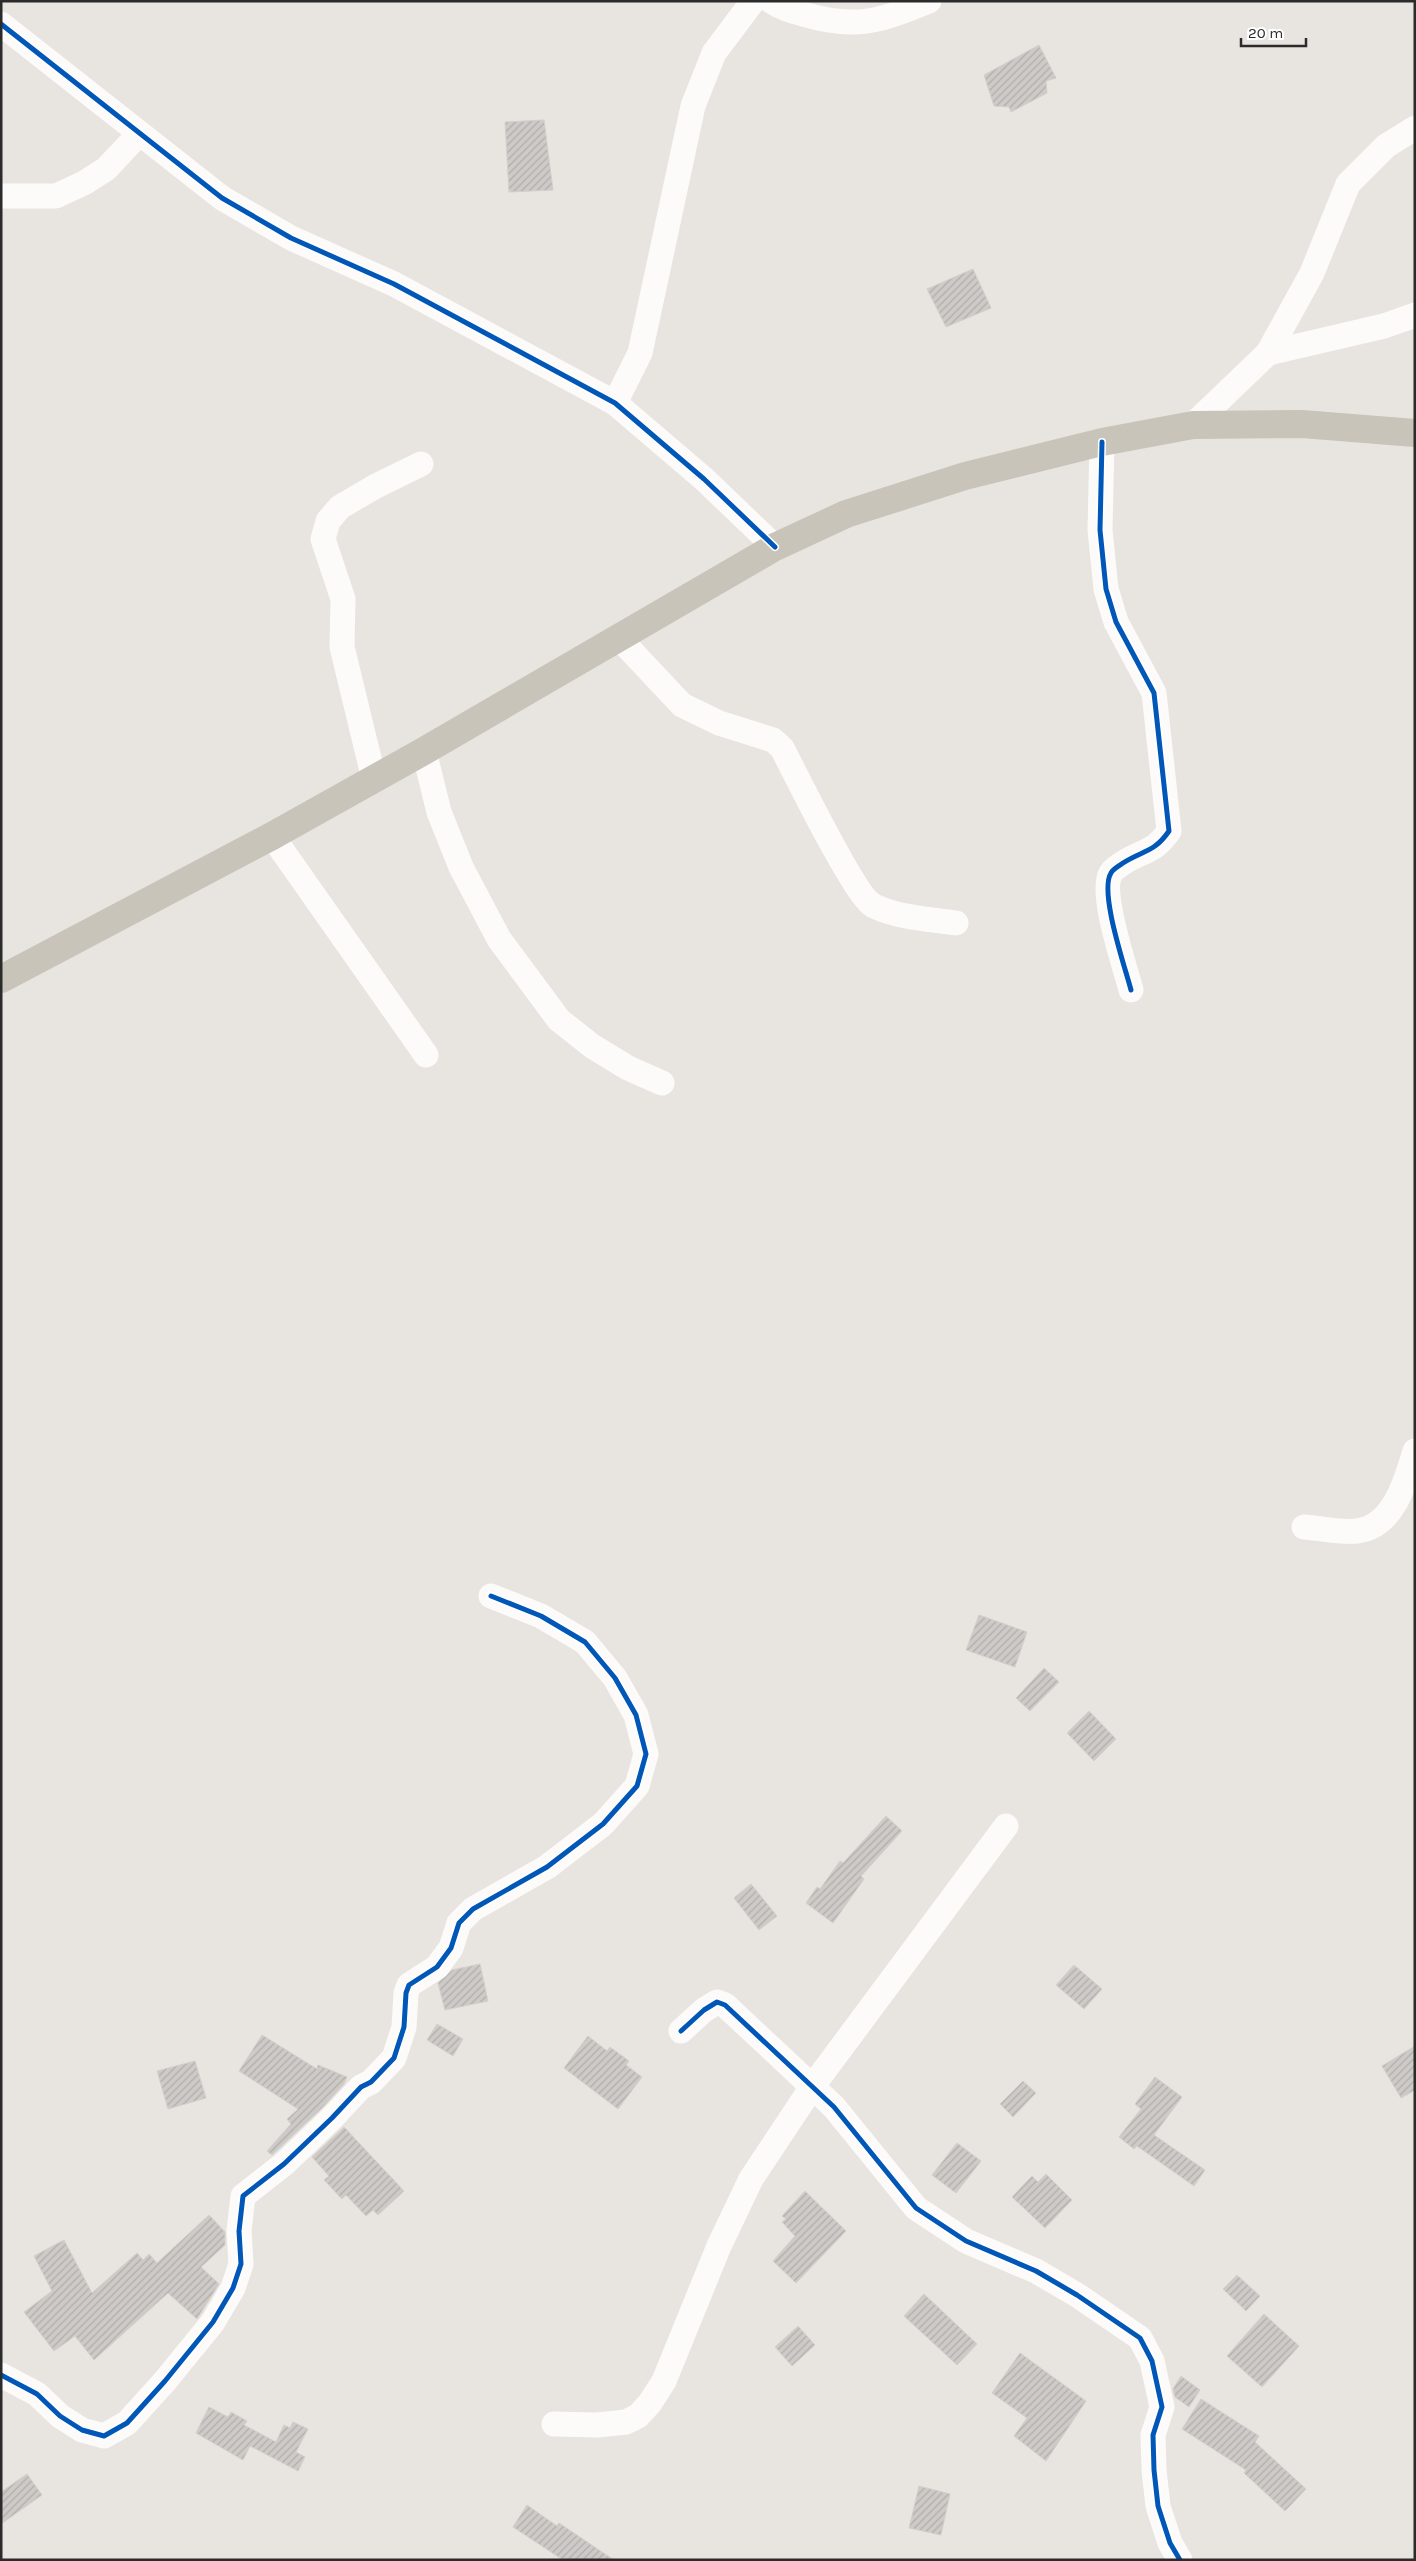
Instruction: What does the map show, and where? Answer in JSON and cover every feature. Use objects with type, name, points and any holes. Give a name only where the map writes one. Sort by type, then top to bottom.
[{"type":"main road","points":[[1,979],[272,836],[424,751],[775,547],[846,514],[965,476],[1102,442],[1193,425],[1302,424],[1415,433]]},
{"type":"street","points":[[615,403],[640,353],[693,106],[714,53],[753,1]]},
{"type":"street","points":[[771,1],[779,6],[829,22],[865,24],[896,15],[929,1]]},
{"type":"street","points":[[1,24],[222,198],[291,238],[394,284],[615,403],[704,479],[775,547]]},
{"type":"street","points":[[1193,425],[1268,353],[1312,273],[1348,184],[1386,146],[1415,128]]},
{"type":"street","points":[[1,196],[56,196],[84,183],[106,169],[139,134]]},
{"type":"street","points":[[1268,353],[1384,326],[1415,315]]},
{"type":"street","points":[[1102,442],[1100,530],[1106,589],[1116,622],[1154,693],[1169,831],[1161,844],[1124,862],[1111,873],[1107,885],[1110,913],[1131,990]]},
{"type":"street","points":[[374,779],[342,647],[343,599],[323,539],[328,522],[340,507],[376,486],[421,464]]},
{"type":"street","points":[[619,638],[682,705],[719,723],[773,740],[782,748],[847,870],[863,896],[872,906],[900,915],[956,923]]},
{"type":"street","points":[[424,751],[439,812],[462,867],[499,939],[559,1020],[592,1046],[628,1068],[662,1084]]},
{"type":"street","points":[[272,836],[426,1055]]},
{"type":"street","points":[[1304,1527],[1358,1531],[1374,1525],[1392,1508],[1415,1451]]},
{"type":"street","points":[[1,2375],[37,2394],[60,2416],[82,2430],[104,2436],[127,2423],[165,2381],[213,2322],[233,2288],[241,2264],[239,2231],[243,2196],[284,2164],[332,2118],[361,2086],[371,2082],[394,2058],[404,2028],[406,1993],[410,1985],[437,1966],[451,1948],[459,1923],[473,1909],[547,1867],[603,1824],[637,1786],[646,1754],[636,1715],[615,1678],[585,1642],[541,1616],[490,1596]]},
{"type":"street","points":[[554,2424],[597,2425],[626,2422],[638,2416],[650,2403],[664,2381],[719,2246],[751,2179],[812,2087],[1006,1826]]},
{"type":"street","points":[[682,2030],[717,2002],[725,2006],[834,2106],[916,2208],[966,2241],[1036,2271],[1077,2295],[1140,2338],[1152,2361],[1162,2407],[1153,2435],[1158,2506],[1170,2543],[1180,2560]]},
{"type":"building","points":[[1039,45],[1056,78],[1046,81],[1047,93],[1011,112],[1009,107],[994,106],[984,75]]},
{"type":"building","points":[[544,120],[553,190],[509,192],[505,122]]},
{"type":"building","points":[[973,269],[991,308],[946,327],[927,289]]},
{"type":"building","points":[[979,1615],[1027,1632],[1015,1667],[966,1650]]},
{"type":"building","points":[[1044,1668],[1059,1682],[1030,1711],[1016,1698]]},
{"type":"building","points":[[1089,1711],[1116,1739],[1094,1761],[1067,1733]]},
{"type":"building","points":[[886,1816],[902,1831],[861,1876],[864,1879],[833,1923],[806,1903],[817,1887],[820,1889],[840,1861],[843,1863]]},
{"type":"building","points":[[751,1884],[777,1916],[759,1930],[734,1898]]},
{"type":"building","points":[[480,1964],[488,2001],[445,2010],[438,1983],[452,1970]]},
{"type":"building","points":[[1074,1965],[1102,1989],[1084,2009],[1056,1985]]},
{"type":"building","points":[[437,2024],[463,2039],[453,2056],[427,2040]]},
{"type":"building","points":[[262,2035],[317,2069],[318,2065],[347,2077],[344,2084],[322,2108],[272,2155],[267,2151],[291,2124],[287,2119],[298,2109],[239,2071]]},
{"type":"building","points":[[588,2036],[607,2051],[610,2047],[629,2061],[626,2065],[642,2077],[618,2109],[564,2068]]},
{"type":"building","points":[[1415,2046],[1415,2090],[1401,2098],[1382,2066]]},
{"type":"building","points":[[195,2061],[206,2098],[168,2109],[157,2071]]},
{"type":"building","points":[[1155,2077],[1182,2097],[1154,2135],[1205,2170],[1194,2186],[1137,2146],[1134,2149],[1119,2137],[1141,2109],[1135,2104]]},
{"type":"building","points":[[1023,2081],[1036,2093],[1013,2117],[1000,2104]]},
{"type":"building","points":[[344,2127],[404,2191],[378,2215],[373,2210],[366,2216],[346,2195],[342,2199],[324,2180],[329,2176],[312,2157]]},
{"type":"building","points":[[957,2143],[981,2161],[956,2193],[932,2175]]},
{"type":"building","points":[[1046,2174],[1072,2200],[1045,2228],[1012,2197],[1032,2176],[1038,2182]]},
{"type":"building","points":[[805,2191],[846,2231],[796,2283],[773,2261],[795,2236],[782,2222],[786,2219],[782,2216]]},
{"type":"building","points":[[209,2215],[225,2232],[225,2245],[201,2267],[219,2284],[197,2319],[168,2293],[94,2360],[75,2336],[54,2351],[24,2312],[52,2291],[34,2256],[64,2240],[92,2293],[137,2253],[143,2260],[149,2254],[157,2263]]},
{"type":"building","points":[[1237,2275],[1260,2296],[1246,2311],[1223,2289]]},
{"type":"building","points":[[924,2294],[977,2344],[957,2365],[904,2316]]},
{"type":"building","points":[[1264,2314],[1299,2346],[1262,2387],[1227,2356]]},
{"type":"building","points":[[798,2326],[815,2345],[792,2366],[775,2347]]},
{"type":"building","points":[[1020,2353],[1086,2401],[1046,2461],[1014,2436],[1027,2418],[992,2393]]},
{"type":"building","points":[[1181,2376],[1200,2390],[1189,2407],[1175,2397],[1173,2389]]},
{"type":"building","points":[[1201,2399],[1259,2436],[1255,2442],[1306,2489],[1285,2511],[1244,2473],[1246,2470],[1182,2429]]},
{"type":"building","points":[[209,2407],[228,2417],[231,2412],[247,2421],[244,2425],[276,2442],[284,2425],[290,2428],[293,2422],[308,2429],[296,2452],[305,2457],[298,2471],[250,2446],[243,2460],[196,2433]]},
{"type":"building","points":[[27,2474],[42,2495],[1,2524],[1,2492]]},
{"type":"building","points":[[919,2486],[950,2494],[941,2535],[909,2528]]},
{"type":"building","points":[[527,2505],[557,2526],[559,2523],[614,2560],[563,2560],[513,2527]]},
{"type":"cycle path","points":[[1,24],[222,198],[291,238],[394,284],[615,403],[704,479],[775,547]]},
{"type":"cycle path","points":[[1102,442],[1100,530],[1106,589],[1116,622],[1154,693],[1169,831],[1153,847],[1115,869],[1111,873],[1108,883],[1110,912],[1131,990]]},
{"type":"cycle path","points":[[1,2375],[37,2394],[60,2416],[82,2430],[104,2436],[127,2423],[165,2381],[213,2322],[233,2288],[241,2264],[239,2231],[243,2196],[284,2164],[361,2087],[371,2082],[394,2058],[404,2027],[406,1993],[409,1985],[437,1967],[451,1948],[459,1923],[473,1909],[547,1867],[603,1824],[637,1786],[646,1754],[636,1715],[615,1678],[585,1642],[541,1616],[491,1596]]},
{"type":"cycle path","points":[[681,2031],[704,2010],[717,2002],[725,2005],[834,2107],[916,2208],[966,2241],[1036,2271],[1077,2295],[1140,2338],[1152,2361],[1162,2407],[1153,2435],[1158,2506],[1170,2543],[1180,2560]]}]
